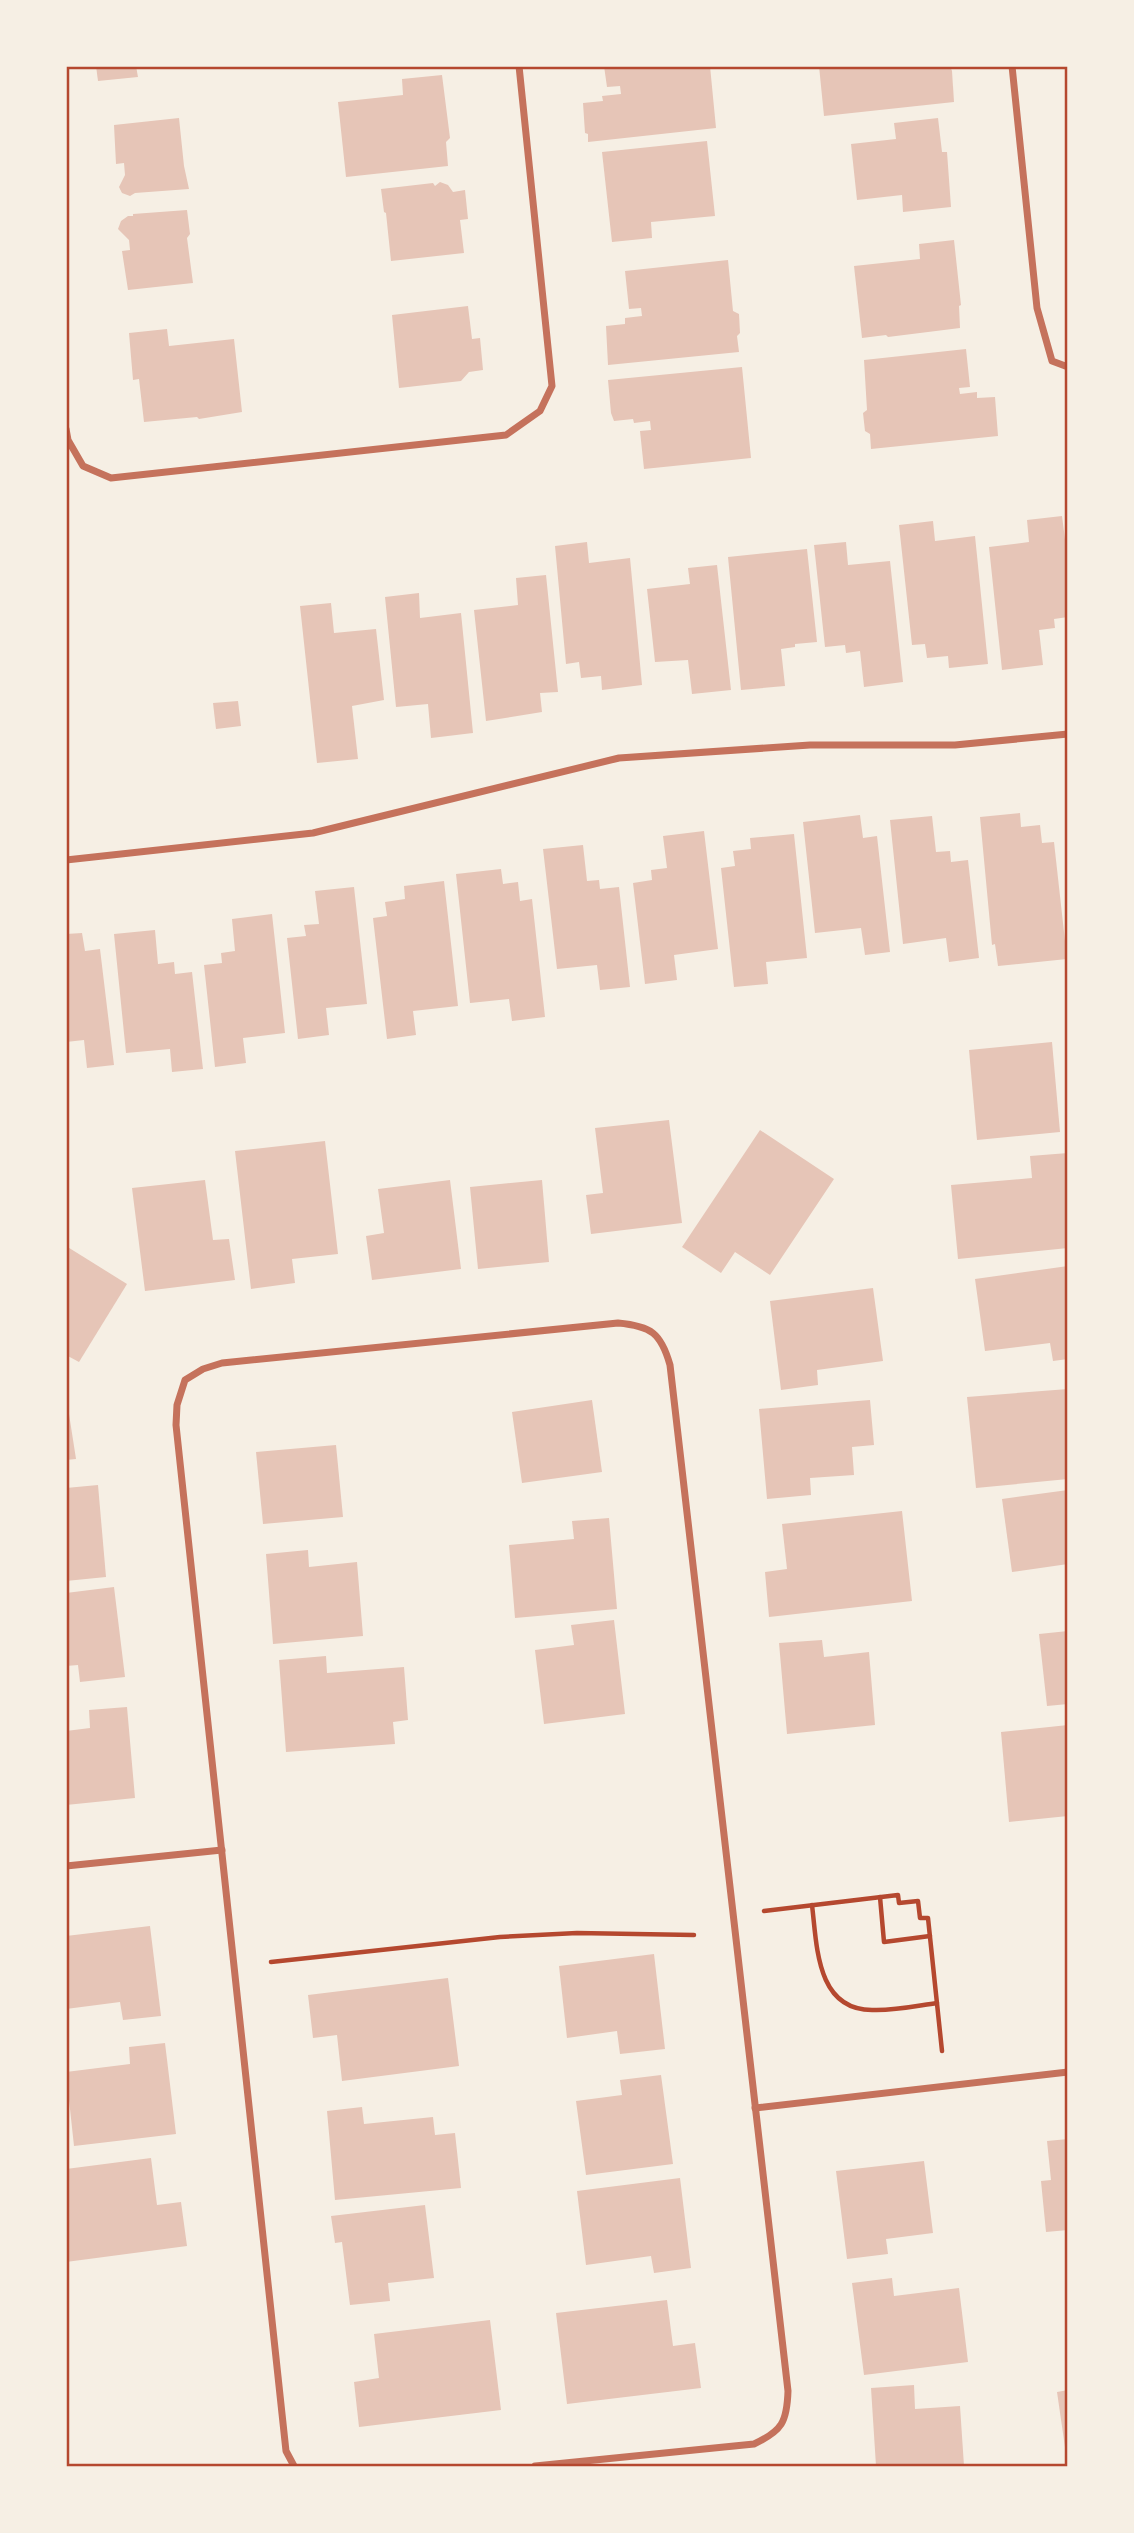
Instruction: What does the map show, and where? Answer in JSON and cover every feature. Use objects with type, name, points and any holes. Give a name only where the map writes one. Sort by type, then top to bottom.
[{"type":"street","points":[[66,429],[68,440],[83,466],[111,478],[506,435],[540,411],[552,386],[519,66]]},
{"type":"street","points":[[1012,66],[1037,309],[1052,361],[1068,367]]},
{"type":"street","points":[[66,860],[313,833],[619,758],[810,745],[955,745],[1068,734]]},
{"type":"street","points":[[294,2466],[286,2451],[176,1425],[177,1405],[185,1380],[203,1369],[222,1363],[618,1323],[638,1325],[656,1334],[665,1348],[670,1365],[788,2391],[787,2410],[782,2426],[770,2437],[754,2444],[535,2466]]},
{"type":"street","points":[[66,1866],[222,1850]]},
{"type":"street","points":[[755,2108],[1068,2072]]},
{"type":"path","points":[[764,1911],[898,1895],[899,1903],[918,1900],[920,1918],[928,1917],[942,2051]]},
{"type":"path","points":[[880,1897],[884,1942],[930,1936]]},
{"type":"path","points":[[812,1905],[819,1967],[825,1981],[837,1996],[852,2006],[869,2011],[937,2004]]},
{"type":"path","points":[[271,1962],[500,1937],[577,1933],[694,1935]]},
{"type":"building","points":[[96,66],[136,66],[138,77],[98,81]]},
{"type":"building","points":[[604,66],[710,66],[716,128],[588,142],[583,103],[603,101],[602,96],[621,94],[620,86],[607,87]]},
{"type":"building","points":[[819,66],[950,66],[954,102],[824,116]]},
{"type":"building","points":[[442,75],[450,138],[446,142],[448,166],[346,177],[338,102],[403,95],[402,79]]},
{"type":"building","points":[[179,118],[189,189],[135,193],[130,196],[122,193],[119,187],[125,175],[124,163],[116,164],[114,125]]},
{"type":"building","points":[[938,118],[942,152],[947,152],[951,207],[903,212],[902,195],[857,200],[851,144],[896,139],[894,123]]},
{"type":"building","points":[[707,141],[715,216],[651,222],[652,238],[612,242],[602,152]]},
{"type":"building","points":[[440,182],[448,185],[453,192],[465,190],[468,219],[460,220],[464,253],[391,261],[381,189],[433,183],[435,186]]},
{"type":"building","points":[[187,210],[190,234],[187,238],[193,283],[128,290],[122,251],[130,250],[129,240],[118,229],[121,221],[133,214]]},
{"type":"building","points":[[954,240],[961,305],[960,328],[862,338],[854,266],[920,259],[919,244]]},
{"type":"building","points":[[728,260],[733,311],[739,314],[739,352],[608,365],[606,326],[625,324],[625,318],[642,316],[641,308],[629,309],[625,271]]},
{"type":"building","points":[[468,306],[472,339],[480,338],[483,370],[469,372],[461,381],[399,388],[392,315]]},
{"type":"building","points":[[167,329],[169,346],[234,339],[242,412],[199,419],[197,417],[144,422],[139,379],[133,380],[129,333]]},
{"type":"building","points":[[966,349],[970,387],[959,388],[960,394],[977,392],[977,398],[995,397],[998,436],[871,449],[870,434],[865,431],[863,413],[867,410],[864,360]]},
{"type":"building","points":[[742,367],[751,458],[644,469],[640,431],[651,430],[650,421],[614,421],[608,380]]},
{"type":"building","points":[[1062,516],[1068,563],[1068,617],[1054,619],[1055,628],[1039,630],[1043,665],[1002,670],[989,547],[1029,542],[1027,520]]},
{"type":"building","points":[[933,521],[935,541],[975,536],[988,664],[949,668],[948,656],[927,658],[925,644],[912,645],[899,525]]},
{"type":"building","points":[[587,542],[589,563],[630,558],[642,685],[602,690],[601,676],[581,678],[579,662],[566,664],[555,546]]},
{"type":"building","points":[[846,542],[848,565],[890,561],[903,682],[864,687],[860,651],[846,653],[845,645],[825,647],[814,545]]},
{"type":"building","points":[[807,549],[817,642],[795,644],[795,647],[781,649],[785,686],[741,690],[728,557]]},
{"type":"building","points":[[717,565],[731,690],[692,694],[688,660],[655,662],[647,589],[690,584],[688,568]]},
{"type":"building","points":[[546,575],[558,692],[540,693],[542,712],[486,721],[474,610],[518,605],[516,578]]},
{"type":"building","points":[[419,593],[420,618],[461,613],[473,733],[431,738],[428,704],[396,707],[385,597]]},
{"type":"building","points":[[331,603],[334,633],[376,629],[384,700],[352,706],[358,759],[317,763],[300,606]]},
{"type":"building","points":[[238,701],[241,726],[216,729],[213,703]]},
{"type":"building","points":[[1020,813],[1021,827],[1040,825],[1042,843],[1054,842],[1067,959],[998,966],[995,944],[992,945],[980,817]]},
{"type":"building","points":[[860,815],[863,838],[877,836],[890,952],[865,955],[861,928],[815,933],[803,822]]},
{"type":"building","points":[[932,816],[936,852],[950,851],[951,862],[968,860],[979,958],[949,962],[946,938],[903,944],[890,820]]},
{"type":"building","points":[[704,831],[718,949],[674,955],[677,980],[645,984],[633,883],[652,880],[651,870],[667,868],[663,836]]},
{"type":"building","points":[[794,834],[807,958],[766,962],[768,984],[734,987],[721,868],[735,866],[733,851],[751,849],[750,838]]},
{"type":"building","points":[[583,845],[587,881],[599,880],[600,889],[619,887],[630,987],[600,990],[597,965],[557,969],[543,849]]},
{"type":"building","points":[[501,869],[503,884],[518,882],[520,901],[532,899],[545,1017],[512,1021],[509,999],[470,1003],[456,874]]},
{"type":"building","points":[[444,881],[458,1006],[413,1011],[416,1035],[387,1039],[373,918],[387,916],[385,902],[405,899],[404,886]]},
{"type":"building","points":[[354,887],[367,1004],[326,1008],[329,1035],[298,1039],[287,938],[306,936],[304,925],[319,924],[315,891]]},
{"type":"building","points":[[272,914],[285,1033],[243,1038],[246,1063],[215,1067],[204,965],[222,963],[221,953],[235,951],[232,919]]},
{"type":"building","points":[[155,930],[158,964],[174,962],[175,974],[192,972],[203,1069],[172,1072],[170,1049],[126,1053],[114,934]]},
{"type":"building","points":[[82,933],[85,951],[100,949],[114,1065],[87,1068],[84,1040],[66,1042],[66,934]]},
{"type":"building","points":[[1052,1042],[1060,1132],[977,1140],[969,1050]]},
{"type":"building","points":[[669,1120],[682,1223],[591,1234],[586,1195],[603,1193],[595,1128]]},
{"type":"building","points":[[760,1130],[834,1179],[770,1275],[735,1252],[721,1273],[682,1247]]},
{"type":"building","points":[[325,1141],[338,1254],[292,1259],[295,1283],[251,1289],[235,1151]]},
{"type":"building","points":[[1068,1153],[1068,1248],[958,1259],[951,1185],[1032,1178],[1030,1156]]},
{"type":"building","points":[[205,1180],[213,1240],[229,1239],[235,1280],[145,1291],[132,1188]]},
{"type":"building","points":[[450,1180],[461,1269],[372,1280],[366,1236],[384,1233],[378,1189]]},
{"type":"building","points":[[542,1180],[549,1262],[478,1269],[470,1187]]},
{"type":"building","points":[[66,1246],[127,1284],[79,1362],[66,1355]]},
{"type":"building","points":[[1068,1266],[1068,1359],[1053,1361],[1050,1343],[985,1351],[975,1279]]},
{"type":"building","points":[[873,1288],[883,1361],[817,1370],[818,1385],[781,1390],[770,1301]]},
{"type":"building","points":[[1068,1389],[1068,1479],[976,1488],[967,1397]]},
{"type":"building","points":[[66,1395],[76,1459],[66,1460]]},
{"type":"building","points":[[592,1400],[602,1472],[522,1483],[512,1412]]},
{"type":"building","points":[[870,1400],[874,1445],[852,1447],[854,1475],[810,1478],[811,1495],[767,1499],[759,1409]]},
{"type":"building","points":[[336,1445],[343,1517],[263,1524],[256,1452]]},
{"type":"building","points":[[98,1485],[106,1577],[66,1581],[66,1488]]},
{"type":"building","points":[[1068,1490],[1068,1564],[1012,1572],[1002,1499]]},
{"type":"building","points":[[902,1511],[912,1601],[769,1617],[765,1572],[787,1569],[782,1524]]},
{"type":"building","points":[[609,1518],[617,1609],[515,1618],[509,1545],[574,1539],[572,1521]]},
{"type":"building","points":[[308,1550],[309,1567],[357,1562],[363,1636],[273,1644],[266,1554]]},
{"type":"building","points":[[114,1587],[125,1677],[80,1682],[78,1665],[66,1666],[66,1593]]},
{"type":"building","points":[[614,1620],[625,1714],[544,1724],[535,1650],[574,1645],[571,1625]]},
{"type":"building","points":[[1068,1631],[1068,1704],[1047,1706],[1039,1634]]},
{"type":"building","points":[[822,1640],[824,1657],[869,1652],[875,1725],[787,1734],[779,1643]]},
{"type":"building","points":[[326,1656],[327,1673],[404,1667],[408,1720],[393,1722],[395,1744],[286,1752],[279,1660]]},
{"type":"building","points":[[127,1707],[135,1798],[66,1805],[66,1731],[90,1728],[89,1710]]},
{"type":"building","points":[[1068,1725],[1068,1816],[1009,1822],[1001,1732]]},
{"type":"building","points":[[150,1926],[161,2016],[123,2020],[120,2002],[66,2009],[66,1936]]},
{"type":"building","points":[[654,1954],[665,2049],[620,2054],[617,2031],[567,2038],[559,1966]]},
{"type":"building","points":[[448,1978],[459,2066],[342,2081],[337,2035],[313,2038],[308,1995]]},
{"type":"building","points":[[165,2043],[176,2134],[74,2146],[66,2072],[130,2064],[129,2047]]},
{"type":"building","points":[[661,2075],[673,2164],[586,2175],[576,2101],[622,2095],[620,2080]]},
{"type":"building","points":[[362,2107],[364,2124],[433,2117],[435,2135],[455,2133],[461,2188],[335,2200],[327,2111]]},
{"type":"building","points":[[1068,2139],[1068,2230],[1046,2232],[1041,2181],[1051,2180],[1047,2141]]},
{"type":"building","points":[[151,2158],[157,2205],[181,2202],[187,2246],[66,2262],[66,2169]]},
{"type":"building","points":[[924,2161],[933,2233],[886,2239],[888,2254],[847,2259],[836,2171]]},
{"type":"building","points":[[680,2178],[691,2268],[654,2273],[651,2256],[586,2265],[577,2191]]},
{"type":"building","points":[[425,2205],[434,2278],[388,2283],[390,2301],[350,2305],[342,2242],[335,2243],[331,2216]]},
{"type":"building","points":[[892,2278],[894,2296],[959,2288],[968,2362],[864,2375],[852,2283]]},
{"type":"building","points":[[667,2300],[673,2346],[695,2343],[701,2388],[567,2404],[556,2313]]},
{"type":"building","points":[[490,2320],[501,2410],[359,2427],[354,2382],[379,2378],[374,2334]]},
{"type":"building","points":[[914,2385],[915,2409],[960,2406],[964,2466],[876,2466],[871,2388]]},
{"type":"building","points":[[1068,2390],[1068,2454],[1066,2454],[1057,2392]]}]
